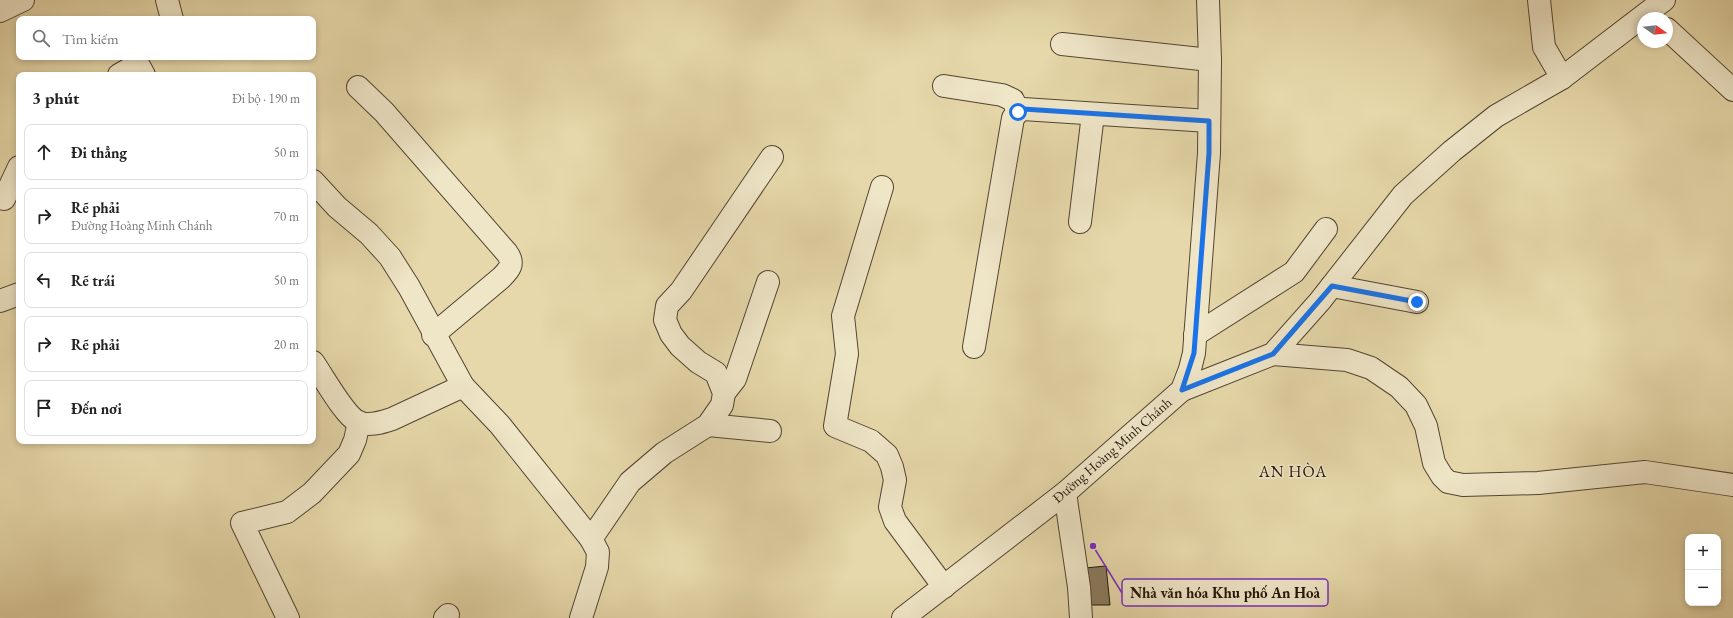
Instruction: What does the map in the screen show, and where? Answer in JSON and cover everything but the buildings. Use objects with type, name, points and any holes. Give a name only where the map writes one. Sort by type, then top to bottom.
[{"type":"street","points":[[0,11],[23,0]]},
{"type":"street","points":[[167,0],[171,16]]},
{"type":"street","name":"Đường Hoàng Minh Chánh","points":[[903,618],[1065,493],[1182,390],[1194,353],[1209,153],[1210,60],[1208,0]]},
{"type":"street","points":[[1539,0],[1544,47],[1562,78]]},
{"type":"street","points":[[1273,354],[1332,286],[1403,195],[1452,151],[1496,116],[1562,78],[1656,10]]},
{"type":"street","points":[[1673,35],[1733,90]]},
{"type":"street","points":[[1062,44],[1210,60]]},
{"type":"street","points":[[126,72],[143,65]]},
{"type":"street","points":[[944,86],[1002,95],[1013,100],[1018,112]]},
{"type":"street","points":[[358,88],[384,112],[507,253],[511,261],[510,269],[502,278],[433,335]]},
{"type":"street","points":[[974,347],[1013,118],[1018,112],[1023,109],[1209,121]]},
{"type":"street","points":[[1080,222],[1093,114]]},
{"type":"street","points":[[724,393],[716,374],[698,362],[680,346],[671,334],[665,320],[667,306],[681,291],[772,157]]},
{"type":"street","points":[[4,199],[16,174]]},
{"type":"street","points":[[316,184],[337,207],[369,234],[390,257],[409,287],[433,335],[463,386],[500,425],[592,539],[598,552],[597,567],[581,618]]},
{"type":"street","points":[[882,187],[843,316],[847,354],[835,426],[871,441],[887,455],[895,480],[890,507],[895,521],[944,587]]},
{"type":"street","points":[[1195,335],[1294,272],[1326,229]]},
{"type":"street","points":[[592,539],[630,482],[664,453],[708,425],[722,405],[724,393],[735,379],[768,282]]},
{"type":"street","points":[[1332,286],[1417,302]]},
{"type":"street","points":[[0,301],[16,295]]},
{"type":"street","points":[[1182,390],[1273,354],[1347,360],[1371,368],[1399,387],[1416,405],[1426,426],[1434,463],[1442,476],[1448,482],[1463,485],[1538,483],[1645,472],[1733,485]]},
{"type":"street","points":[[316,366],[349,415],[359,422],[382,422],[392,419],[463,386]]},
{"type":"street","points":[[288,618],[242,523],[287,512],[312,493],[349,454],[356,440],[359,422]]},
{"type":"street","points":[[708,425],[770,431]]},
{"type":"street","points":[[1065,493],[1079,587],[1081,618]]},
{"type":"place","name":"Nhà văn hóa Khu phố An Hoà","points":[[1093,546]]},
{"type":"district","name":"AN HÒA","points":[[1293,471]]},
{"type":"route","points":[[1018,112],[1023,109],[1209,121],[1209,153],[1194,353],[1182,390],[1273,354],[1332,286],[1417,302]]}]
